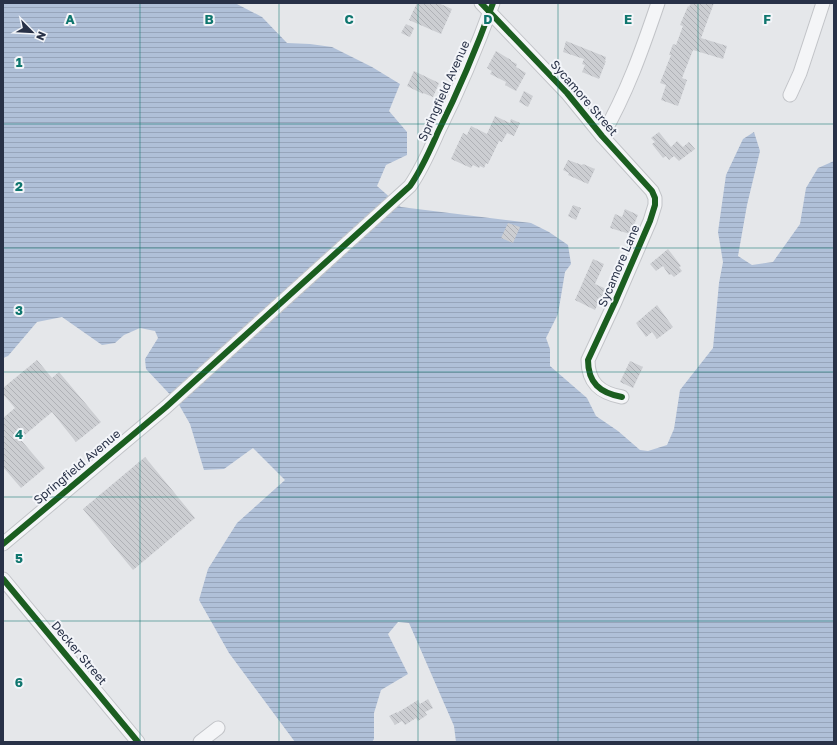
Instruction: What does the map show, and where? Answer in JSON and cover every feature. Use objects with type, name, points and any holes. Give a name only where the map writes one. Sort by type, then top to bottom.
[{"type":"street","points":[[602,136],[625,91],[637,63],[658,3]]},
{"type":"street","points":[[790,95],[800,73],[823,3]]},
{"type":"street","name":"Sycamore Street","points":[[488,6],[567,93],[602,136],[652,191],[656,205],[652,215]]},
{"type":"street","name":"Springfield Avenue","points":[[3,544],[166,407],[410,186],[418,175],[470,64],[488,6]]},
{"type":"street","name":"Sycamore Lane","points":[[622,396],[610,395],[600,389],[592,380],[588,369],[590,356],[652,215]]},
{"type":"street","name":"Decker Street","points":[[3,579],[138,742]]},
{"type":"street","points":[[200,742],[218,728]]},
{"type":"water","points":[[3,3],[235,3],[262,17],[287,43],[332,47],[372,67],[400,84],[389,111],[407,132],[407,155],[386,165],[377,186],[401,207],[531,223],[549,232],[568,245],[571,264],[565,272],[558,314],[546,338],[550,349],[550,366],[587,398],[596,416],[618,431],[640,450],[648,451],[667,445],[674,429],[680,390],[713,348],[719,283],[723,262],[718,232],[726,175],[743,139],[754,132],[760,151],[747,205],[738,256],[752,265],[773,262],[800,224],[806,188],[818,168],[834,161],[834,742],[456,742],[454,726],[409,623],[398,622],[388,634],[408,674],[381,690],[374,713],[374,739],[372,742],[295,742],[229,653],[199,600],[208,569],[237,523],[285,480],[253,448],[224,469],[204,470],[190,424],[178,403],[146,369],[145,359],[158,338],[155,331],[140,328],[124,335],[115,343],[102,345],[62,317],[37,322],[8,356],[3,358]]},
{"type":"building","points":[[417,3],[438,3],[452,9],[441,34],[409,20]]},
{"type":"building","points":[[691,3],[714,3],[701,38],[727,46],[723,59],[693,50],[682,78],[687,80],[678,106],[661,100],[666,85],[660,83],[671,55],[669,55],[673,44],[676,45],[683,26],[680,25],[688,6],[689,7]]},
{"type":"building","points":[[406,24],[414,28],[410,37],[401,33]]},
{"type":"building","points":[[566,41],[606,57],[606,61],[599,79],[582,72],[585,65],[582,64],[584,59],[563,52]]},
{"type":"building","points":[[496,51],[517,64],[516,67],[526,73],[516,91],[505,85],[506,82],[490,74],[492,71],[487,68]]},
{"type":"building","points":[[414,71],[439,83],[433,97],[407,86]]},
{"type":"building","points":[[524,91],[533,96],[528,107],[519,102]]},
{"type":"building","points":[[495,116],[510,123],[511,119],[520,123],[514,136],[507,133],[502,142],[499,141],[488,164],[486,163],[484,168],[480,166],[479,168],[473,165],[471,168],[451,159],[463,133],[467,135],[471,126],[487,134]]},
{"type":"building","points":[[659,132],[671,147],[677,141],[683,147],[689,142],[695,149],[679,161],[674,156],[669,160],[666,156],[663,158],[652,144],[655,142],[651,138]]},
{"type":"building","points":[[568,160],[595,169],[588,184],[568,175],[569,173],[563,170]]},
{"type":"building","points":[[573,205],[581,208],[576,220],[568,216]]},
{"type":"building","points":[[625,209],[638,215],[630,234],[610,228],[615,214],[622,217]]},
{"type":"building","points":[[508,223],[520,227],[513,243],[501,238]]},
{"type":"building","points":[[668,249],[681,266],[679,267],[682,271],[674,277],[671,274],[669,275],[663,266],[656,271],[650,264]]},
{"type":"building","points":[[593,259],[604,264],[595,284],[606,289],[601,302],[599,301],[595,310],[575,300]]},
{"type":"building","points":[[657,305],[673,327],[657,339],[652,332],[646,337],[636,323]]},
{"type":"building","points":[[37,360],[52,378],[59,372],[101,422],[76,442],[52,412],[20,439],[45,468],[21,488],[3,467],[3,418],[15,408],[3,394],[3,388]]},
{"type":"building","points":[[630,361],[643,367],[633,388],[620,382]]},
{"type":"building","points":[[145,457],[195,518],[133,570],[83,509]]},
{"type":"building","points":[[428,699],[433,708],[425,712],[427,715],[418,721],[416,718],[405,725],[402,721],[395,725],[389,716],[397,713],[418,700],[420,704]]},
{"type":"cycle path","points":[[481,3],[567,93],[602,136],[652,191],[655,198],[655,205],[650,221],[588,360],[590,375],[597,386],[607,393],[622,397]]},
{"type":"cycle path","points":[[3,544],[166,407],[410,186],[426,159],[453,100],[493,3]]},
{"type":"cycle path","points":[[3,579],[138,742]]}]
